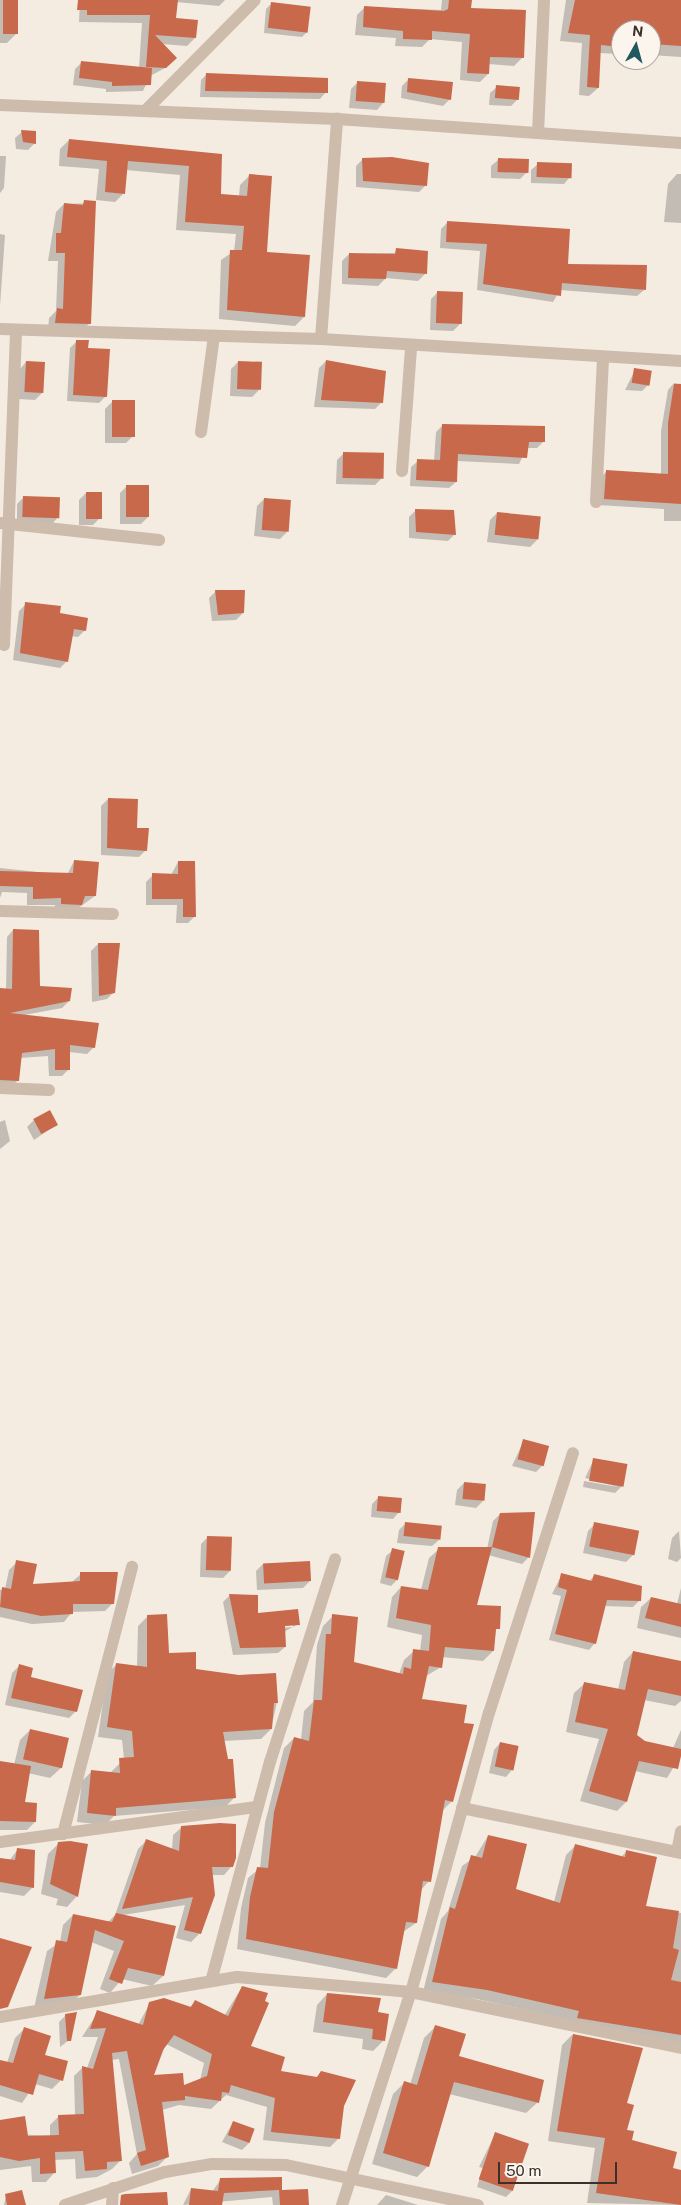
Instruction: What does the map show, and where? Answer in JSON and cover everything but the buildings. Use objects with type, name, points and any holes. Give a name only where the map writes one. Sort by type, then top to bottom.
[{"type":"street","points":[[147,109],[255,0]]},
{"type":"street","points":[[538,132],[544,0]]},
{"type":"street","points":[[0,106],[147,109],[337,119],[538,132],[681,144]]},
{"type":"street","points":[[321,340],[337,119]]},
{"type":"street","points":[[0,329],[321,340],[411,347],[681,361]]},
{"type":"street","points":[[4,645],[2,524],[16,330]]},
{"type":"street","points":[[202,432],[214,336]]},
{"type":"street","points":[[402,471],[411,347]]},
{"type":"street","points":[[596,502],[603,358]]},
{"type":"street","points":[[2,524],[159,540]]},
{"type":"street","points":[[0,911],[113,914]]},
{"type":"street","points":[[0,1088],[49,1090]]},
{"type":"street","points":[[342,2205],[411,1992],[462,1808],[573,1453]]},
{"type":"street","points":[[212,1978],[257,1807],[335,1559]]},
{"type":"street","points":[[62,1834],[132,1567]]},
{"type":"street","points":[[0,1842],[257,1807]]},
{"type":"street","points":[[462,1808],[679,1852],[681,1831]]},
{"type":"street","points":[[0,2017],[212,1978],[411,1992],[681,2048]]},
{"type":"street","points":[[65,2205],[113,2188],[212,2164],[286,2164],[351,2176],[478,2205]]},
{"type":"street","points":[[112,2205],[113,2188]]}]
